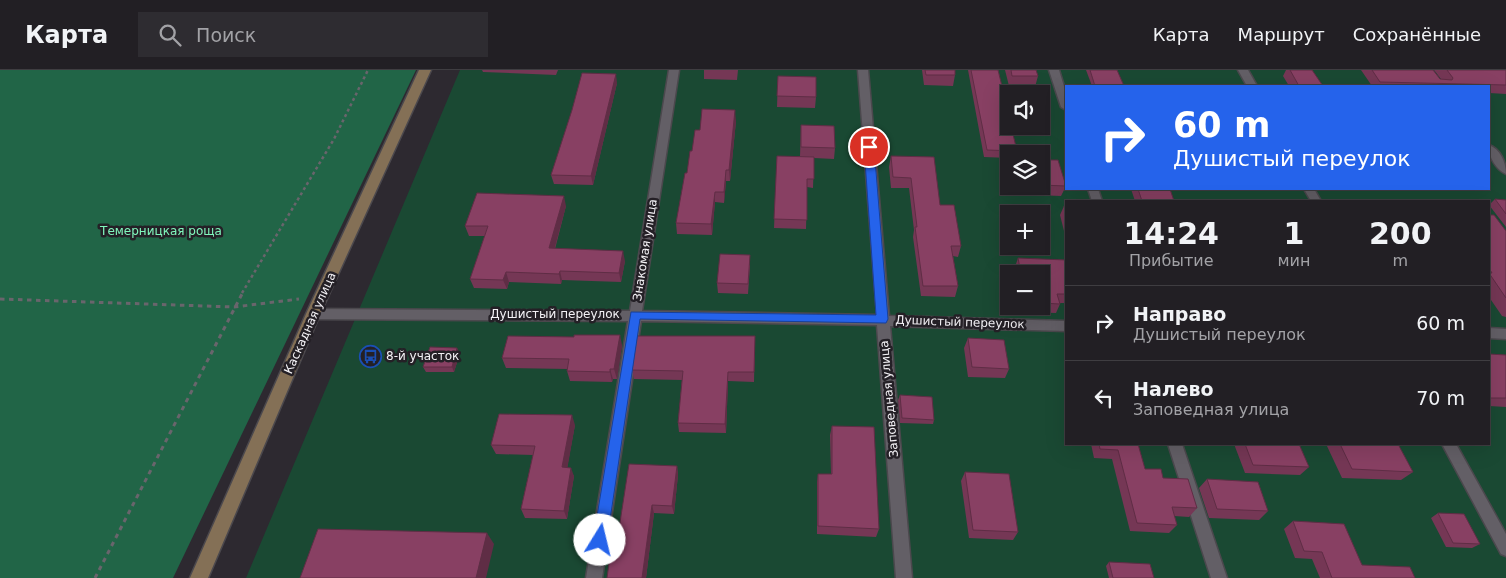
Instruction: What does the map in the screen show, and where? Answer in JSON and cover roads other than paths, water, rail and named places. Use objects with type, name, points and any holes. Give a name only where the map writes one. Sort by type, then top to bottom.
[{"type":"street","name":"Каскадная улица","points":[[198,578],[321,296],[425,70]]},
{"type":"lane","name":"Знакомая улица","points":[[594,578],[674,70]]},
{"type":"lane","name":"Заповедная улица","points":[[863,70],[904,578]]},
{"type":"lane","points":[[1054,70],[1065,104]]},
{"type":"lane","points":[[1243,70],[1251,85]]},
{"type":"lane","points":[[1490,149],[1506,170]]},
{"type":"lane","name":"Душистый переулок","points":[[313,314],[635,315],[882,319],[1065,326]]},
{"type":"lane","points":[[1490,333],[1506,334]]},
{"type":"lane","points":[[1175,445],[1219,578]]},
{"type":"lane","points":[[1450,445],[1506,549]]},
{"type":"place","name":"8-й участок","points":[[370,356]]},
{"type":"park label","name":"Темерницкая роща","points":[[161,231]]}]
